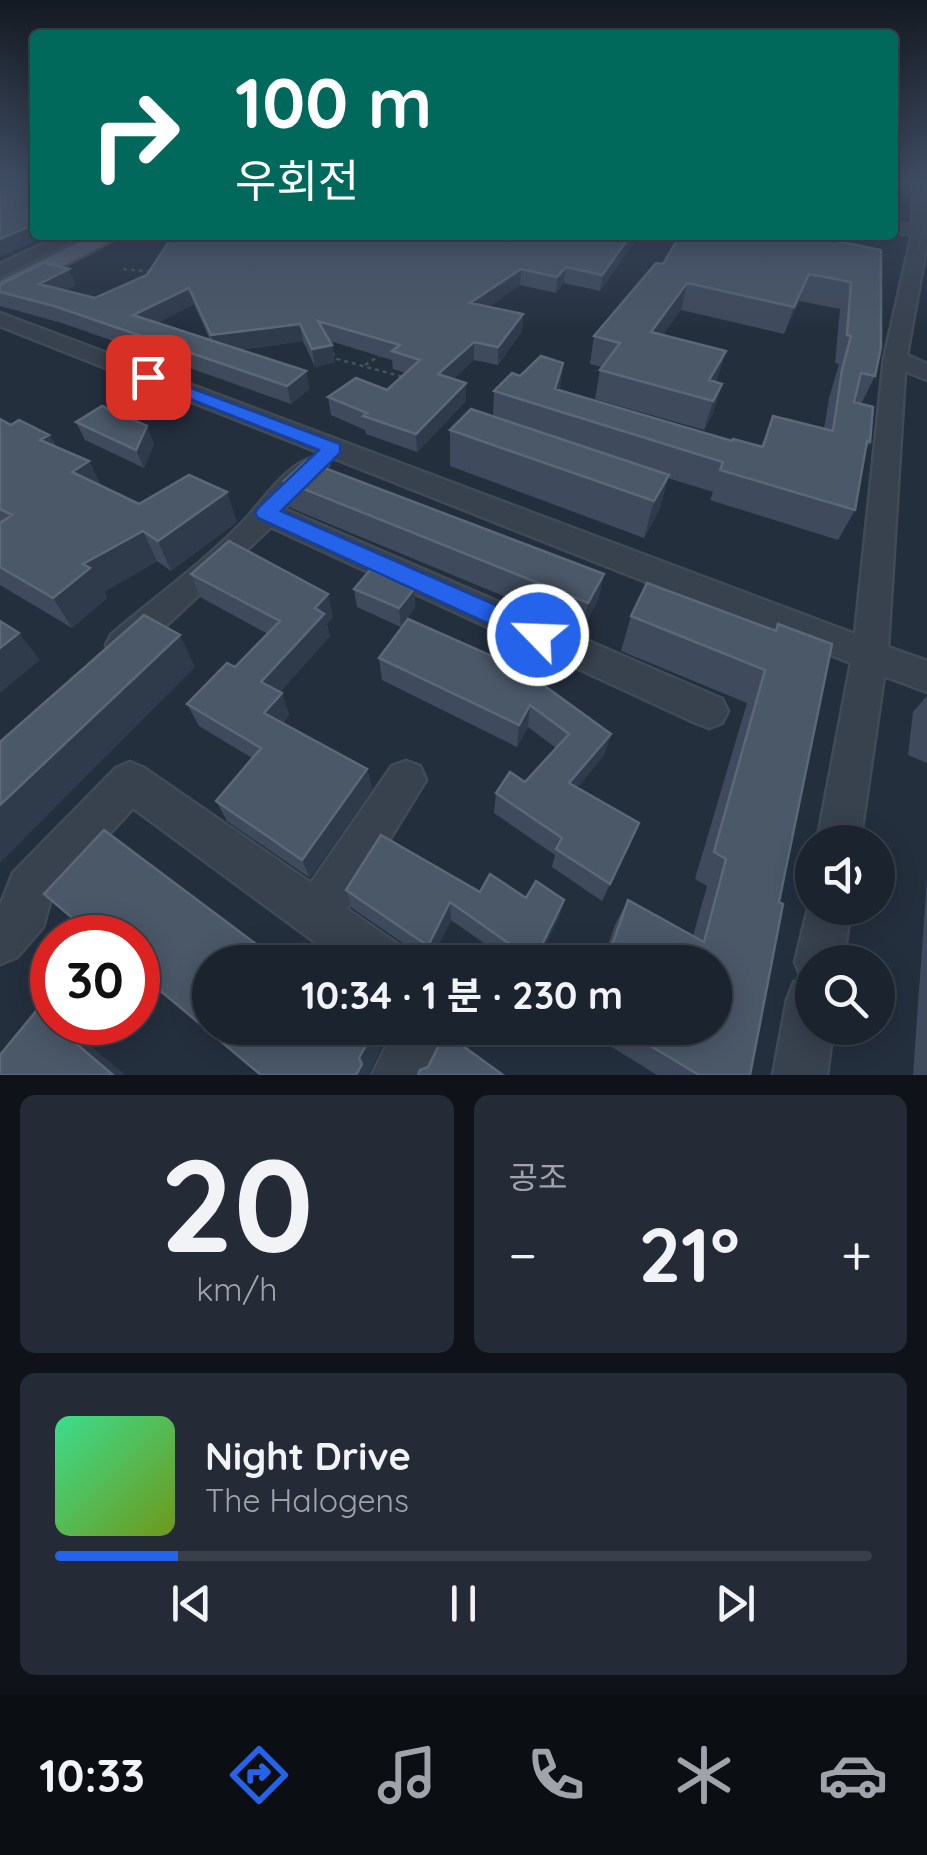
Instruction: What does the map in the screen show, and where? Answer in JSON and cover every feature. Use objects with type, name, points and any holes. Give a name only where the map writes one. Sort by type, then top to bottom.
[{"type":"main road","points":[[0,291],[102,240]]},
{"type":"street","points":[[842,825],[870,654],[894,358],[914,231]]},
{"type":"street","points":[[0,271],[65,240]]},
{"type":"street","points":[[0,320],[927,677]]},
{"type":"street","points":[[894,358],[927,373]]},
{"type":"street","points":[[104,661],[252,531],[333,448]]},
{"type":"street","points":[[266,513],[709,711]]},
{"type":"street","points":[[316,916],[406,780]]},
{"type":"street","points":[[0,940],[27,910],[28,889],[130,782],[358,945]]},
{"type":"street","points":[[399,1075],[414,1045]]},
{"type":"street","points":[[800,1075],[805,1045]]},
{"type":"path","points":[[123,269],[161,272]]},
{"type":"path","points":[[365,364],[395,345]]},
{"type":"path","points":[[328,346],[338,359],[416,380]]},
{"type":"building","points":[[0,231],[18,231],[0,239]]},
{"type":"building","points":[[170,240],[627,240],[602,275],[566,267],[557,277],[521,269],[470,303],[523,314],[498,347],[474,342],[438,374],[466,383],[416,434],[363,416],[367,413],[328,397],[356,378],[387,390],[420,360],[392,351],[400,345],[318,321],[332,345],[312,349],[300,324],[211,335],[189,288],[133,315],[306,371],[287,386],[54,306],[0,292],[0,285],[44,263],[69,269],[39,284],[95,298],[147,275]]},
{"type":"building","points":[[677,240],[831,240],[881,250],[881,347],[875,376],[861,373],[854,402],[873,407],[870,442],[867,441],[855,510],[720,470],[723,462],[494,391],[512,373],[520,376],[541,356],[563,363],[555,389],[732,441],[763,447],[773,416],[833,431],[851,336],[847,335],[851,282],[809,274],[794,307],[687,283],[651,332],[726,351],[709,380],[722,384],[713,401],[600,370],[620,343],[594,336],[656,263],[663,264]]},
{"type":"building","points":[[102,406],[147,426],[136,450],[76,422]]},
{"type":"building","points":[[471,409],[669,475],[654,501],[450,430]]},
{"type":"building","points":[[0,419],[11,425],[19,420],[49,435],[40,440],[89,461],[72,472],[139,504],[189,475],[227,492],[158,541],[143,531],[83,564],[90,568],[53,598],[0,567],[0,523],[12,515],[0,509]]},
{"type":"building","points":[[306,461],[604,574],[588,603],[284,481]]},
{"type":"building","points":[[229,541],[328,594],[315,608],[324,614],[261,682],[282,693],[264,713],[367,769],[302,860],[216,801],[261,748],[187,704],[227,663],[235,667],[280,621],[191,574]]},
{"type":"building","points":[[370,570],[414,589],[399,608],[354,589]]},
{"type":"building","points":[[647,583],[776,631],[778,624],[832,644],[779,902],[783,904],[750,1075],[699,1075],[649,1045],[732,1045],[732,945],[612,945],[628,900],[704,942],[726,859],[714,852],[765,670],[631,616]]},
{"type":"building","points":[[144,615],[180,635],[0,805],[0,742]]},
{"type":"building","points":[[408,619],[544,679],[542,684],[611,734],[569,783],[639,823],[610,884],[556,849],[562,838],[496,793],[510,772],[525,782],[569,734],[530,705],[519,725],[379,658]]},
{"type":"building","points":[[0,621],[19,633],[0,648]]},
{"type":"building","points":[[104,830],[257,945],[192,945],[192,1017],[160,990],[160,915],[69,915],[44,894]]},
{"type":"building","points":[[381,835],[480,892],[490,874],[526,898],[536,881],[564,900],[542,945],[511,945],[450,902],[427,945],[346,890]]},
{"type":"building","points":[[30,1019],[30,1045],[78,1045],[113,1075],[0,1075],[0,1055]]},
{"type":"building","points":[[225,1045],[366,1045],[356,1075],[261,1075]]},
{"type":"building","points":[[439,1045],[462,1045],[503,1075],[418,1075],[428,1067]]},
{"type":"route","points":[[148,377],[333,448],[266,513],[538,635]]}]
